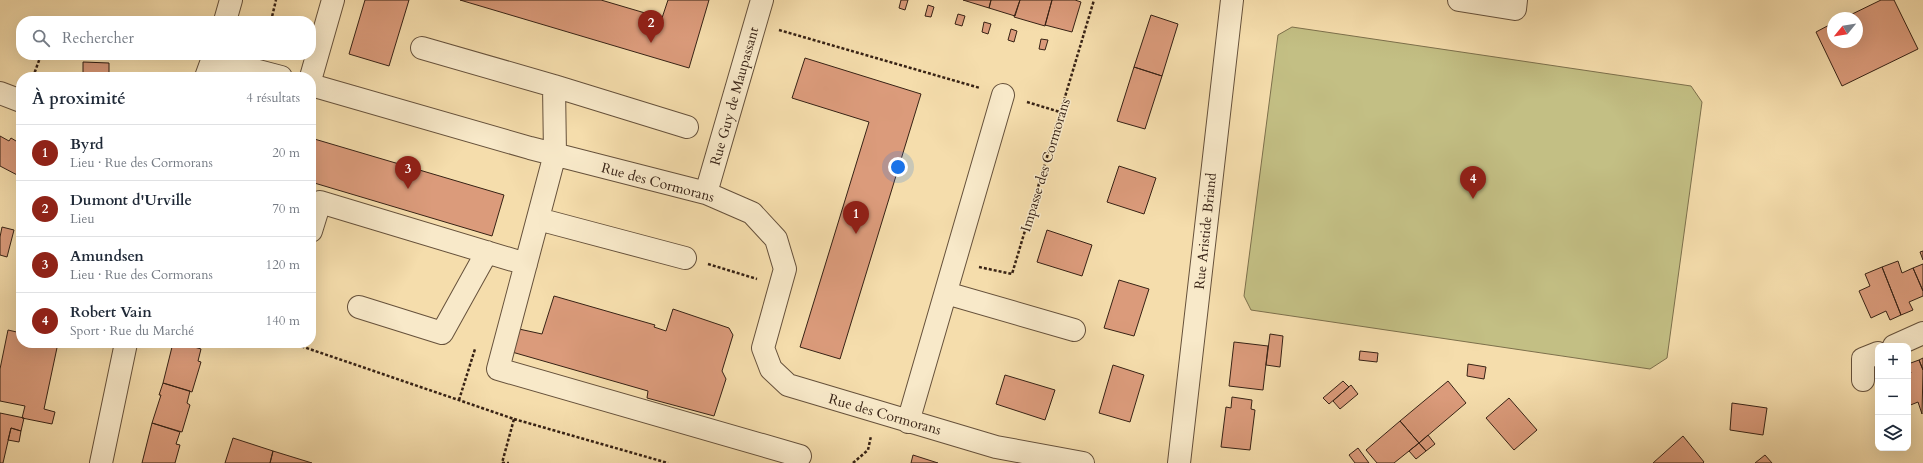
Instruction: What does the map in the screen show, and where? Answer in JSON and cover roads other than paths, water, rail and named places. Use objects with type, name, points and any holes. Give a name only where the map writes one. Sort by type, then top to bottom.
[{"type":"street","points":[[226,16],[231,0]]},
{"type":"street","points":[[316,60],[333,0]]},
{"type":"street","name":"Rue Guy de Maupassant","points":[[706,192],[762,0]]},
{"type":"street","name":"Rue Aristide Briand","points":[[1179,463],[1232,0]]},
{"type":"street","points":[[1459,0],[1515,9],[1516,0]]},
{"type":"street","points":[[422,48],[554,86],[687,127]]},
{"type":"street","points":[[312,72],[316,60]]},
{"type":"street","points":[[211,64],[254,72]]},
{"type":"street","points":[[554,86],[555,154],[498,369],[800,456]]},
{"type":"street","name":"Rue des Cormorans","points":[[316,87],[555,154],[706,192],[752,213],[776,239],[785,269],[763,348],[771,369],[788,385],[908,422],[993,455],[1083,463]]},
{"type":"street","points":[[0,93],[16,99]]},
{"type":"street","points":[[908,422],[1003,95]]},
{"type":"street","points":[[316,215],[320,202],[526,264]]},
{"type":"street","points":[[538,219],[685,258]]},
{"type":"street","points":[[359,307],[442,332],[487,252]]},
{"type":"street","points":[[946,293],[1074,330]]},
{"type":"street","points":[[1901,343],[1923,334]]},
{"type":"street","points":[[101,463],[125,348]]},
{"type":"street","points":[[1863,380],[1863,359],[1875,354]]},
{"type":"place","name":"Dumont d'Urville","points":[[651,43]]},
{"type":"place","name":"Amundsen","points":[[408,189]]},
{"type":"place","name":"Robert Vain","points":[[1473,199]]},
{"type":"place","name":"Byrd","points":[[856,234]]}]
